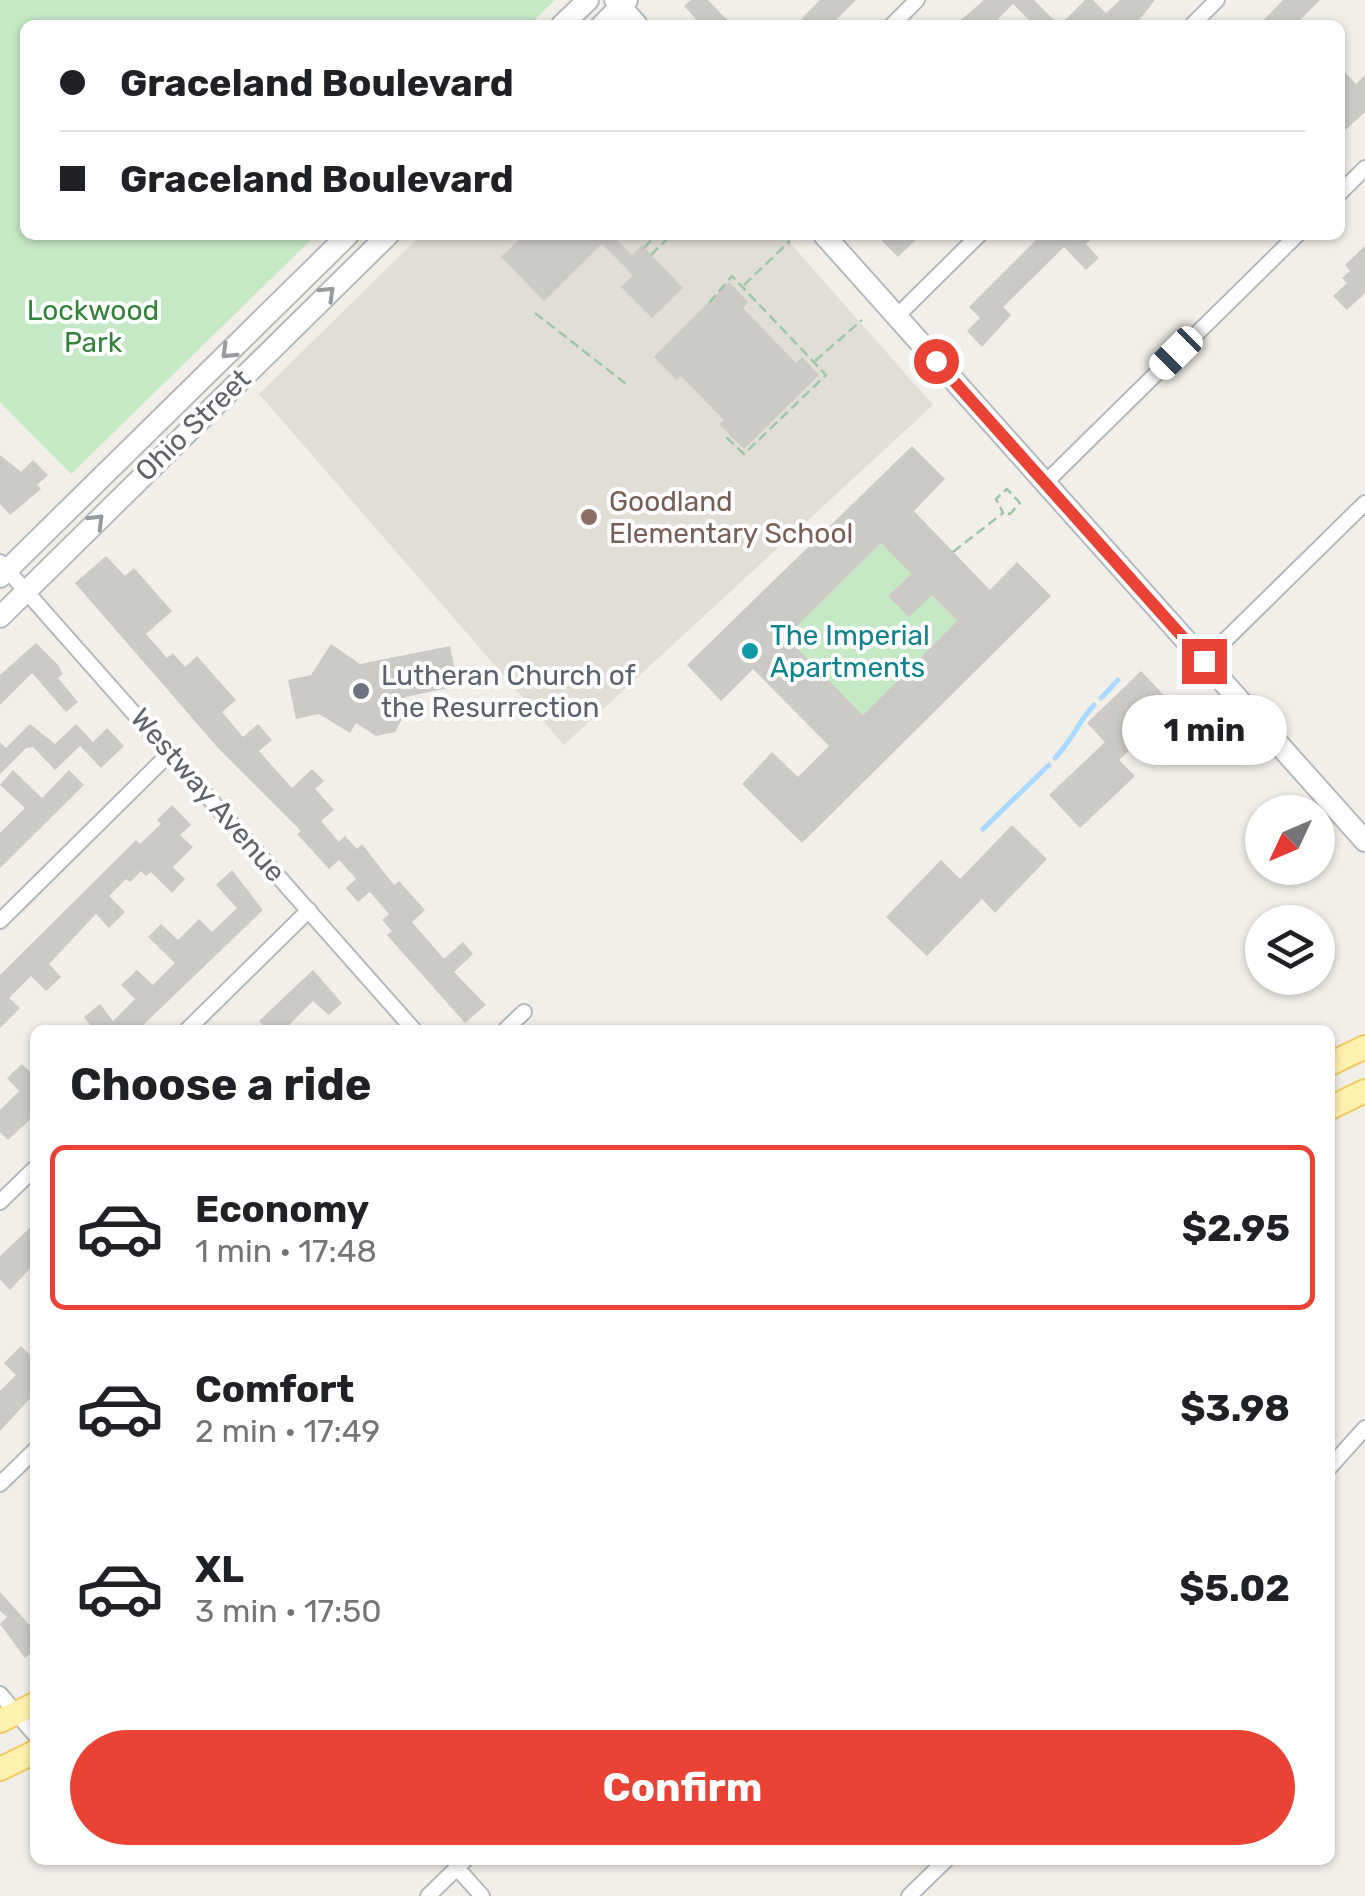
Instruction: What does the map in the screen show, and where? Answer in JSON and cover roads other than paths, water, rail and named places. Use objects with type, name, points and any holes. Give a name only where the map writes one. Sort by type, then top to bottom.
[{"type":"main road","points":[[1335,1062],[1365,1047]]},
{"type":"main road","points":[[1335,1106],[1365,1091]]},
{"type":"main road","points":[[0,1770],[30,1755]]},
{"type":"street","points":[[567,20],[588,0]]},
{"type":"street","points":[[897,20],[917,0]]},
{"type":"street","points":[[1197,20],[1217,0]]},
{"type":"street","points":[[1345,187],[1365,168]]},
{"type":"street","name":"Ohio Street","points":[[3,569],[343,240]]},
{"type":"street","name":"Ohio Street","points":[[0,617],[383,240]]},
{"type":"street","points":[[829,240],[1365,840]]},
{"type":"street","points":[[897,316],[974,240]]},
{"type":"street","points":[[1045,482],[1292,240]]},
{"type":"street","points":[[1204,661],[1365,503]]},
{"type":"street","name":"Westway Avenue","points":[[3,569],[27,590],[410,1025]]},
{"type":"street","points":[[0,921],[171,752]]},
{"type":"street","points":[[193,1025],[309,910]]},
{"type":"street","points":[[510,1025],[524,1012]]},
{"type":"street","points":[[0,1202],[30,1173]]},
{"type":"street","points":[[1335,1462],[1365,1428]]},
{"type":"street","points":[[0,1484],[30,1455]]},
{"type":"street","points":[[0,1694],[17,1713]]},
{"type":"street","points":[[428,1896],[460,1865]]},
{"type":"street","points":[[462,1865],[482,1896]]},
{"type":"street","points":[[909,1896],[941,1865]]},
{"type":"waterway","points":[[1101,698],[1118,680]]},
{"type":"waterway","points":[[1055,758],[1094,705]]},
{"type":"waterway","points":[[983,829],[1049,765]]},
{"type":"place","name":"Goodland Elementary School","points":[[589,517]]},
{"type":"place","name":"The Imperial Apartments","points":[[750,651]]},
{"type":"place","name":"Lutheran Church of the Resurrection","points":[[361,691]]},
{"type":"park label","name":"Lockwood Park","points":[[93,326]]}]
